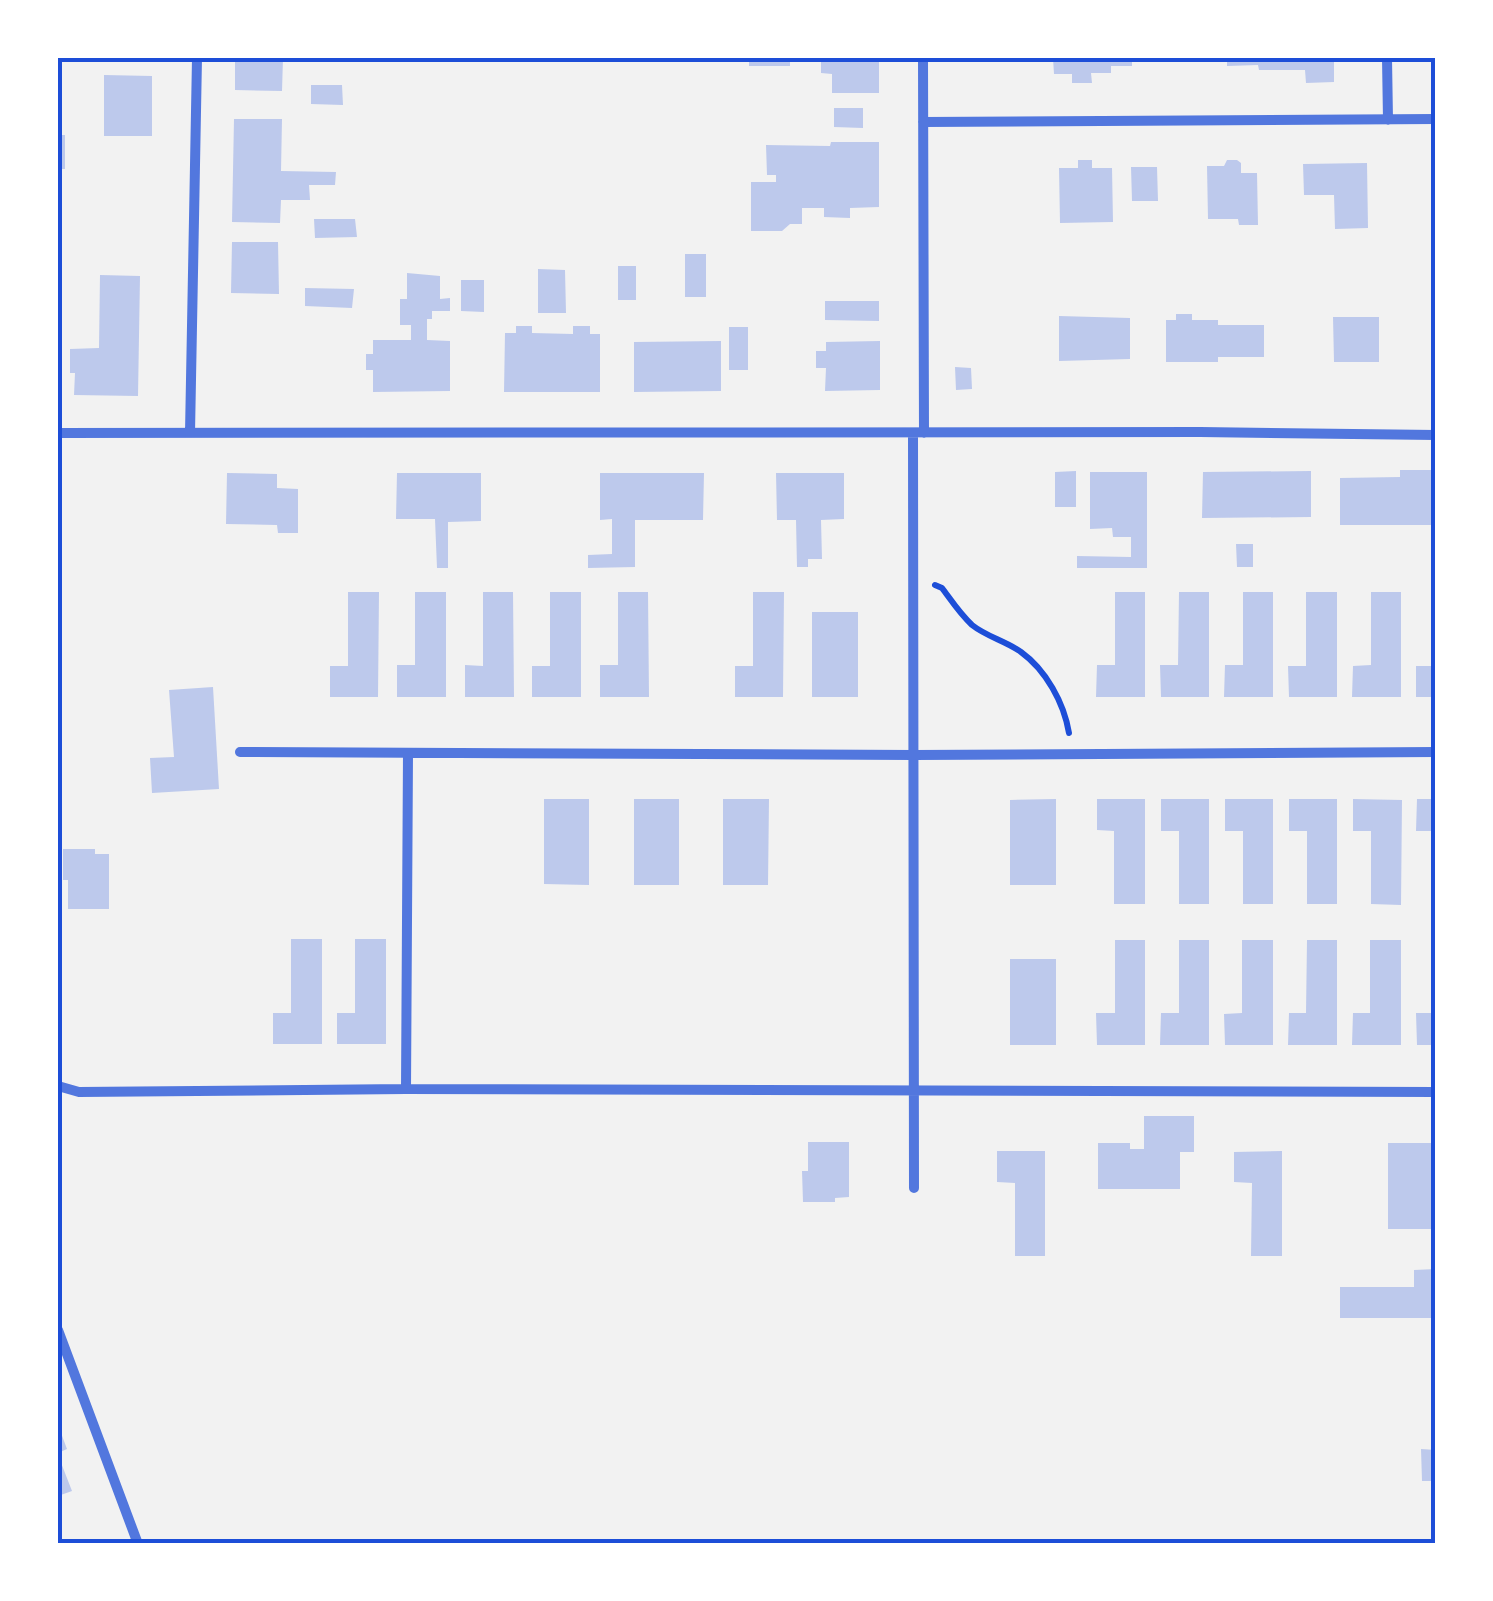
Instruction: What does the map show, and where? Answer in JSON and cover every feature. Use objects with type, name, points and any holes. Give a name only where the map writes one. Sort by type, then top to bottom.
[{"type":"street","points":[[190,432],[197,58]]},
{"type":"street","points":[[914,1188],[914,584],[923,58]]},
{"type":"street","points":[[1387,58],[1388,120]]},
{"type":"street","points":[[924,122],[1436,119]]},
{"type":"street","points":[[58,432],[1436,435]]},
{"type":"street","points":[[240,752],[1436,752]]},
{"type":"street","points":[[406,1089],[408,753]]},
{"type":"street","points":[[58,1086],[79,1092],[1436,1092]]},
{"type":"street","points":[[58,1330],[138,1544]]},
{"type":"path","points":[[914,584],[942,588],[974,626],[1021,652],[1034,664],[1046,678],[1067,720],[1072,754]]},
{"type":"building","points":[[235,58],[283,58],[282,91],[235,90]]},
{"type":"building","points":[[749,58],[790,58],[790,66],[749,66]]},
{"type":"building","points":[[821,58],[879,58],[879,93],[832,93],[832,74],[821,73]]},
{"type":"building","points":[[1053,58],[1132,58],[1132,66],[1111,66],[1111,73],[1091,73],[1092,83],[1072,83],[1072,74],[1054,74]]},
{"type":"building","points":[[1227,58],[1334,58],[1334,82],[1306,83],[1305,70],[1227,66]]},
{"type":"building","points":[[104,75],[152,76],[152,136],[104,136]]},
{"type":"building","points":[[311,85],[342,85],[343,105],[311,104]]},
{"type":"building","points":[[834,108],[863,108],[863,128],[834,127]]},
{"type":"building","points":[[234,119],[282,119],[281,171],[336,172],[335,185],[309,185],[310,200],[281,200],[280,223],[232,222]]},
{"type":"building","points":[[58,135],[65,135],[65,169],[58,169]]},
{"type":"building","points":[[831,142],[879,142],[879,207],[850,208],[850,218],[824,217],[824,208],[802,208],[802,224],[790,224],[782,231],[751,231],[751,182],[776,182],[776,175],[767,175],[766,145],[830,146]]},
{"type":"building","points":[[1078,160],[1092,160],[1092,168],[1112,168],[1113,222],[1060,223],[1059,168],[1078,168]]},
{"type":"building","points":[[1227,160],[1241,163],[1241,173],[1257,173],[1258,225],[1239,225],[1238,219],[1208,219],[1207,166],[1224,166]]},
{"type":"building","points":[[1367,163],[1368,228],[1335,229],[1334,195],[1304,195],[1303,164]]},
{"type":"building","points":[[1131,167],[1157,167],[1158,201],[1132,201]]},
{"type":"building","points":[[314,219],[355,219],[357,237],[315,238]]},
{"type":"building","points":[[232,242],[278,242],[279,294],[231,293]]},
{"type":"building","points":[[685,254],[706,254],[706,297],[685,297]]},
{"type":"building","points":[[618,266],[636,266],[636,300],[618,300]]},
{"type":"building","points":[[538,269],[565,270],[566,313],[538,313]]},
{"type":"building","points":[[407,273],[440,276],[440,299],[450,298],[450,311],[432,311],[432,319],[427,319],[427,340],[450,341],[450,391],[373,392],[373,370],[366,370],[366,354],[373,354],[373,340],[411,340],[411,325],[400,325],[400,299],[407,299]]},
{"type":"building","points":[[100,275],[140,276],[138,396],[74,395],[70,349],[99,348]]},
{"type":"building","points":[[461,280],[484,280],[484,312],[461,311]]},
{"type":"building","points":[[305,288],[354,289],[352,308],[305,306]]},
{"type":"building","points":[[825,301],[879,301],[879,321],[825,320]]},
{"type":"building","points":[[1176,314],[1192,314],[1192,320],[1218,320],[1218,325],[1264,325],[1264,357],[1166,362],[1166,320],[1176,320]]},
{"type":"building","points":[[1059,316],[1130,318],[1130,359],[1059,361]]},
{"type":"building","points":[[1333,317],[1379,317],[1379,362],[1334,362]]},
{"type":"building","points":[[516,326],[532,326],[532,333],[573,334],[573,326],[590,326],[590,334],[600,334],[600,392],[504,392],[505,333],[516,333]]},
{"type":"building","points":[[729,327],[748,327],[748,370],[729,370]]},
{"type":"building","points":[[721,341],[721,391],[634,392],[634,342]]},
{"type":"building","points":[[880,341],[880,390],[825,391],[826,368],[816,368],[816,351],[826,351],[826,342]]},
{"type":"building","points":[[955,367],[971,368],[972,389],[956,390]]},
{"type":"building","points":[[1400,470],[1436,470],[1436,525],[1340,525],[1340,478],[1400,477]]},
{"type":"building","points":[[1076,471],[1076,507],[1055,507],[1055,472]]},
{"type":"building","points":[[1311,471],[1311,517],[1202,518],[1203,472]]},
{"type":"building","points":[[1090,472],[1147,472],[1147,568],[1077,568],[1077,556],[1131,557],[1131,537],[1113,537],[1112,528],[1090,529]]},
{"type":"building","points":[[227,473],[277,474],[277,488],[298,489],[298,533],[278,533],[277,525],[226,524]]},
{"type":"building","points":[[397,473],[481,473],[481,521],[448,522],[448,568],[437,568],[435,519],[396,519]]},
{"type":"building","points":[[600,473],[704,473],[703,520],[635,520],[635,567],[588,568],[588,555],[612,554],[612,519],[600,520]]},
{"type":"building","points":[[776,473],[844,473],[844,519],[821,520],[822,559],[808,559],[808,567],[797,567],[796,520],[777,520]]},
{"type":"building","points":[[1236,544],[1253,544],[1253,567],[1237,567]]},
{"type":"building","points":[[348,592],[379,592],[378,697],[330,697],[330,666],[348,666]]},
{"type":"building","points":[[415,592],[446,592],[446,697],[397,697],[397,665],[415,665]]},
{"type":"building","points":[[483,592],[513,592],[514,697],[465,697],[465,665],[483,666]]},
{"type":"building","points":[[550,592],[581,592],[581,697],[532,697],[532,666],[550,666]]},
{"type":"building","points":[[618,592],[648,592],[649,697],[600,697],[600,665],[618,665]]},
{"type":"building","points":[[753,592],[784,592],[783,697],[735,697],[735,666],[753,666]]},
{"type":"building","points":[[1115,592],[1145,592],[1145,697],[1096,697],[1097,665],[1115,665]]},
{"type":"building","points":[[1179,592],[1209,592],[1209,697],[1161,697],[1160,665],[1178,665]]},
{"type":"building","points":[[1243,592],[1273,592],[1273,697],[1224,697],[1225,665],[1243,665]]},
{"type":"building","points":[[1306,592],[1337,592],[1337,697],[1289,697],[1288,666],[1306,666]]},
{"type":"building","points":[[1371,592],[1401,592],[1401,697],[1352,697],[1353,666],[1371,665]]},
{"type":"building","points":[[812,612],[858,612],[858,697],[812,697]]},
{"type":"building","points":[[1416,666],[1436,666],[1436,697],[1416,697]]},
{"type":"building","points":[[213,687],[219,789],[152,793],[150,758],[174,757],[169,690]]},
{"type":"building","points":[[544,799],[589,799],[589,885],[544,884]]},
{"type":"building","points":[[634,799],[679,799],[679,885],[634,885]]},
{"type":"building","points":[[723,799],[769,799],[768,885],[723,885]]},
{"type":"building","points":[[1056,799],[1056,885],[1010,885],[1010,800]]},
{"type":"building","points":[[1097,799],[1145,799],[1145,904],[1114,904],[1114,831],[1097,830]]},
{"type":"building","points":[[1161,799],[1209,799],[1209,904],[1179,904],[1179,831],[1161,831]]},
{"type":"building","points":[[1225,799],[1273,799],[1273,904],[1243,904],[1243,831],[1225,831]]},
{"type":"building","points":[[1289,799],[1337,799],[1337,904],[1307,904],[1307,831],[1289,831]]},
{"type":"building","points":[[1353,799],[1402,800],[1401,905],[1371,904],[1371,831],[1353,831]]},
{"type":"building","points":[[1417,799],[1436,799],[1436,831],[1416,831]]},
{"type":"building","points":[[63,849],[95,849],[95,854],[109,854],[109,909],[68,909]]},
{"type":"building","points":[[291,939],[322,939],[322,1044],[273,1044],[273,1013],[291,1013]]},
{"type":"building","points":[[355,939],[386,939],[386,1044],[337,1044],[337,1013],[355,1013]]},
{"type":"building","points":[[1115,940],[1145,940],[1145,1045],[1097,1045],[1096,1013],[1115,1013]]},
{"type":"building","points":[[1179,940],[1209,940],[1209,1045],[1160,1045],[1161,1013],[1179,1013]]},
{"type":"building","points":[[1242,940],[1273,940],[1273,1045],[1225,1045],[1224,1014],[1242,1013]]},
{"type":"building","points":[[1307,940],[1337,940],[1337,1045],[1288,1045],[1289,1013],[1306,1013]]},
{"type":"building","points":[[1370,940],[1401,940],[1401,1045],[1352,1045],[1353,1013],[1370,1013]]},
{"type":"building","points":[[1010,959],[1056,959],[1056,1045],[1010,1045]]},
{"type":"building","points":[[1416,1013],[1436,1013],[1436,1045],[1417,1045]]},
{"type":"building","points":[[1144,1116],[1194,1116],[1194,1152],[1180,1152],[1180,1189],[1098,1189],[1098,1143],[1130,1143],[1130,1149],[1144,1149]]},
{"type":"building","points":[[808,1142],[849,1142],[849,1197],[835,1198],[835,1202],[803,1202],[802,1171],[808,1171]]},
{"type":"building","points":[[1388,1143],[1433,1143],[1434,1229],[1388,1229]]},
{"type":"building","points":[[997,1151],[1045,1151],[1045,1256],[1015,1256],[1015,1183],[997,1182]]},
{"type":"building","points":[[1282,1151],[1282,1256],[1251,1256],[1252,1183],[1234,1182],[1234,1152]]},
{"type":"building","points":[[1436,1269],[1436,1318],[1340,1318],[1340,1287],[1414,1287],[1414,1270]]},
{"type":"building","points":[[58,1425],[67,1449],[58,1453]]},
{"type":"building","points":[[1421,1449],[1436,1450],[1436,1481],[1422,1481]]},
{"type":"building","points":[[58,1455],[72,1491],[58,1496]]}]
